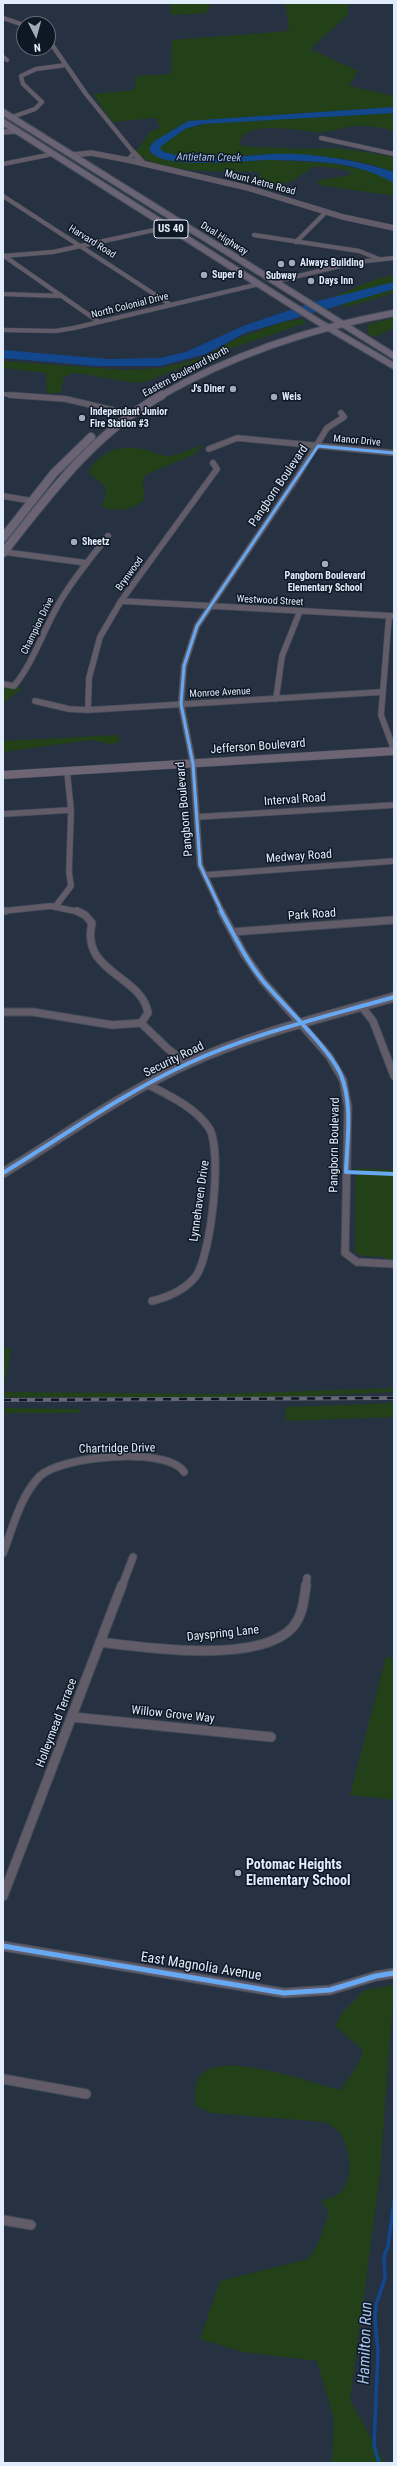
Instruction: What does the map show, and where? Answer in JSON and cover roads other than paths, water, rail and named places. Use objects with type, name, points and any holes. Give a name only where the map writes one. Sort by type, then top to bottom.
[{"type":"main road","name":"Dual Highway","points":[[3,112],[335,321],[394,356]]},
{"type":"main road","points":[[4,123],[12,117]]},
{"type":"main road","name":"Dual Highway","points":[[4,123],[323,324],[394,366]]},
{"type":"main road","points":[[17,131],[28,132],[50,145],[63,149]]},
{"type":"main road","points":[[53,154],[75,157]]},
{"type":"main road","points":[[65,162],[75,157]]},
{"type":"main road","points":[[335,321],[394,310]]},
{"type":"main road","points":[[335,321],[394,313]]},
{"type":"main road","name":"Eastern Boulevard North","points":[[3,552],[64,474],[89,448],[162,388],[212,363],[255,344],[335,321]]},
{"type":"main road","name":"Eastern Boulevard North","points":[[3,538],[32,501],[76,451],[129,414],[195,377],[259,348],[323,324]]},
{"type":"main road","points":[[195,377],[193,374],[212,363]]},
{"type":"main road","points":[[22,528],[34,505],[32,501],[39,498],[64,474]]},
{"type":"main road","name":"Jefferson Boulevard","points":[[3,775],[394,750]]},
{"type":"street","points":[[3,18],[16,22]]},
{"type":"street","points":[[56,51],[107,122],[144,164]]},
{"type":"street","points":[[12,117],[35,109],[42,102],[23,84],[21,76],[36,69],[66,65]]},
{"type":"street","points":[[3,132],[17,131]]},
{"type":"street","points":[[321,138],[394,154]]},
{"type":"street","points":[[128,160],[134,153]]},
{"type":"street","points":[[3,164],[53,154]]},
{"type":"street","name":"Mount Aetna Road","points":[[75,157],[92,154],[128,160],[248,188],[326,212],[394,228]]},
{"type":"street","name":"Harvard Road","points":[[3,196],[171,305]]},
{"type":"street","points":[[296,242],[326,212]]},
{"type":"street","points":[[3,255],[44,253],[83,247],[182,224]]},
{"type":"street","points":[[254,235],[369,253],[379,259]]},
{"type":"street","points":[[3,255],[99,322]]},
{"type":"street","points":[[273,282],[379,259],[394,258]]},
{"type":"street","name":"North Colonial Drive","points":[[3,330],[55,331],[259,284]]},
{"type":"street","points":[[3,294],[61,296]]},
{"type":"street","points":[[3,394],[66,399],[129,414]]},
{"type":"street","name":"Pangborn Boulevard","points":[[341,413],[344,417],[327,428],[318,446],[197,626],[188,649],[182,676],[181,704],[192,764],[200,865],[232,932],[262,980],[336,1065],[347,1094],[345,1253],[357,1262],[394,1264]]},
{"type":"street","name":"Manor Drive","points":[[208,449],[237,438],[394,453]]},
{"type":"street","name":"Brynwood","points":[[88,710],[89,678],[100,637],[121,601],[217,469],[213,463]]},
{"type":"street","points":[[3,496],[32,501]]},
{"type":"street","name":"Champion Drive","points":[[3,684],[14,686],[26,671],[53,611],[108,536]]},
{"type":"street","points":[[3,552],[87,563]]},
{"type":"street","name":"Westwood Street","points":[[121,601],[392,616]]},
{"type":"street","points":[[276,699],[282,656],[300,611]]},
{"type":"street","points":[[392,616],[382,692],[381,716],[394,750]]},
{"type":"street","name":"Monroe Avenue","points":[[35,701],[69,709],[88,710],[382,692]]},
{"type":"street","points":[[55,907],[70,886],[71,810],[67,771]]},
{"type":"street","name":"Interval Road","points":[[197,817],[394,805]]},
{"type":"street","points":[[3,814],[71,810]]},
{"type":"street","name":"Medway Road","points":[[205,875],[394,861]]},
{"type":"street","points":[[3,911],[28,906],[55,907],[78,911],[90,919],[92,923],[90,939],[106,967],[117,978],[136,988],[144,997],[148,1013],[141,1023]]},
{"type":"street","name":"Park Road","points":[[232,932],[394,920]]},
{"type":"street","name":"Security Road","points":[[3,1173],[147,1084],[188,1063],[228,1046],[394,997]]},
{"type":"street","points":[[362,1007],[373,1021],[394,1076]]},
{"type":"street","points":[[3,1012],[33,1012],[112,1025],[141,1023],[168,1049],[188,1063]]},
{"type":"street","name":"Lynnehaven Drive","points":[[147,1084],[178,1102],[202,1120],[214,1139],[217,1163],[200,1269],[192,1282],[184,1288],[168,1297],[152,1301]]},
{"type":"street","name":"Chartridge Drive","points":[[3,1553],[5,1542],[31,1488],[38,1478],[54,1467],[88,1459],[130,1458],[166,1460],[175,1463],[184,1472]]},
{"type":"street","name":"Holleymead Terrace","points":[[3,1896],[133,1557]]},
{"type":"street","name":"Dayspring Lane","points":[[100,1642],[135,1647],[188,1650],[237,1647],[271,1640],[291,1629],[302,1613],[307,1578]]},
{"type":"street","name":"Willow Grove Way","points":[[72,1717],[271,1737]]},
{"type":"street","name":"East Magnolia Avenue","points":[[3,1946],[284,1993],[305,1994],[324,1992],[369,1977],[394,1972]]},
{"type":"street","points":[[3,2079],[86,2094]]},
{"type":"street","points":[[3,2220],[31,2225]]},
{"type":"water","name":"Antietam Creek","points":[[394,107],[394,113],[202,124],[185,129],[160,147],[162,151],[175,155],[203,158],[301,154],[332,158],[363,163],[391,171],[394,173],[394,183],[347,165],[280,160],[206,163],[186,162],[169,160],[156,156],[149,149],[153,142],[188,121]]},
{"type":"water","points":[[394,282],[394,289],[245,333],[206,354],[160,366],[96,366],[3,358],[3,350],[108,359],[160,358],[186,352],[243,326],[314,302]]},
{"type":"waterway","name":"Hamilton Run","points":[[379,2463],[374,2446],[378,2352],[375,2319],[376,2305],[385,2278],[384,2256],[388,2247],[394,2201]]},
{"type":"railway","points":[[3,1400],[394,1398]]},
{"type":"place","name":"Always Building","points":[[292,263]]},
{"type":"place","name":"Subway","points":[[281,264]]},
{"type":"place","name":"Super 8","points":[[204,275]]},
{"type":"place","name":"Days Inn","points":[[311,281]]},
{"type":"place","name":"J's Diner","points":[[233,389]]},
{"type":"place","name":"Weis","points":[[274,397]]},
{"type":"place","name":"Independant Junior Fire Station #3","points":[[82,418]]},
{"type":"place","name":"Sheetz","points":[[74,542]]},
{"type":"place","name":"Pangborn Boulevard Elementary School","points":[[325,564]]},
{"type":"place","name":"Potomac Heights Elementary School","points":[[238,1873]]}]
